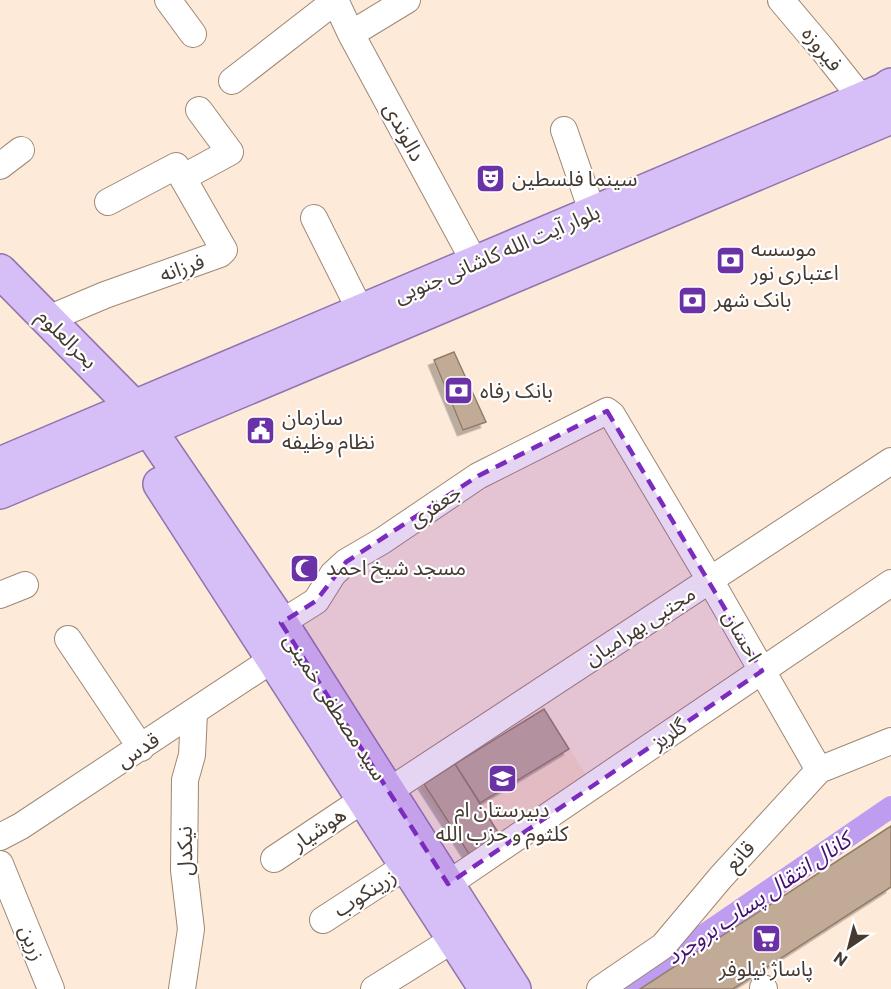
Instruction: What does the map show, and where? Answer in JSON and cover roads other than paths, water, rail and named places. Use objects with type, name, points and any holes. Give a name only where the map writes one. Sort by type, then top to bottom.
[{"type":"main road","name":"بلوار آیت الله کاشانی جنوبی","points":[[132,422],[361,312],[884,90],[891,85]]},
{"type":"main road","name":"بلوار آیت الله کاشانی جنوبی","points":[[132,422],[891,117]]},
{"type":"main road","name":"بحرالعلوم","points":[[0,271],[48,319],[132,422]]},
{"type":"main road","name":"بحرالعلوم","points":[[0,303],[132,422]]},
{"type":"main road","points":[[0,464],[132,422]]},
{"type":"main road","points":[[0,492],[132,422]]},
{"type":"main road","name":"سید مصطفی خمینی","points":[[132,422],[281,623],[376,795],[406,866],[454,939],[481,986]]},
{"type":"main road","name":"سید مصطفی خمینی","points":[[132,422],[273,659],[376,795],[448,884],[514,989]]},
{"type":"street","points":[[168,0],[193,34]]},
{"type":"street","points":[[232,81],[335,0]]},
{"type":"street","name":"دالوندی","points":[[335,0],[351,34],[475,263]]},
{"type":"street","points":[[351,34],[407,0]]},
{"type":"street","name":"فیروزه","points":[[780,0],[862,99]]},
{"type":"street","points":[[108,202],[230,152],[199,110]]},
{"type":"street","points":[[564,130],[593,214]]},
{"type":"street","points":[[0,166],[21,150]]},
{"type":"street","name":"فرزانه","points":[[48,319],[105,295],[222,253],[224,246],[180,172]]},
{"type":"street","points":[[314,218],[361,312]]},
{"type":"street","name":"احسان","points":[[607,411],[710,580],[819,771]]},
{"type":"street","name":"جعفری","points":[[281,623],[316,601],[333,574],[346,562],[382,541],[478,477],[607,411]]},
{"type":"street","name":"مجتبی بهرامیان","points":[[376,795],[891,461]]},
{"type":"street","name":"گلریز","points":[[448,884],[891,583]]},
{"type":"street","points":[[0,595],[25,585]]},
{"type":"street","points":[[68,639],[141,748]]},
{"type":"street","name":"قدس","points":[[0,837],[21,826],[141,748],[273,659]]},
{"type":"street","name":"نیکدل","points":[[182,989],[191,929],[184,870],[185,780],[192,755],[194,713]]},
{"type":"street","name":"قانع","points":[[600,989],[663,946],[721,877],[819,771],[891,741]]},
{"type":"street","name":"هوشیار","points":[[274,859],[376,795]]},
{"type":"street","name":"زرین","points":[[0,864],[51,989]]},
{"type":"street","name":"زرینکوب","points":[[323,920],[406,866]]},
{"type":"street","points":[[374,989],[454,939]]},
{"type":"waterway","name":"کانال انتقال پساب بروجرد","points":[[625,989],[891,807]]},
{"type":"place","name":"سینما فلسطین","points":[[491,179]]},
{"type":"place","name":"موسسه اعتباری نور","points":[[730,261]]},
{"type":"place","name":"بانک شهر","points":[[693,300]]},
{"type":"place","name":"بانک رفاه","points":[[459,391]]},
{"type":"place","name":"سازمان نظام وظیفه","points":[[261,430]]},
{"type":"place","name":"مسجد شیخ احمد","points":[[305,568]]},
{"type":"place","name":"دبیرستان ام کلثوم و حزب الله","points":[[502,779]]},
{"type":"place","name":"پاساژ نیلوفر","points":[[766,938]]}]
